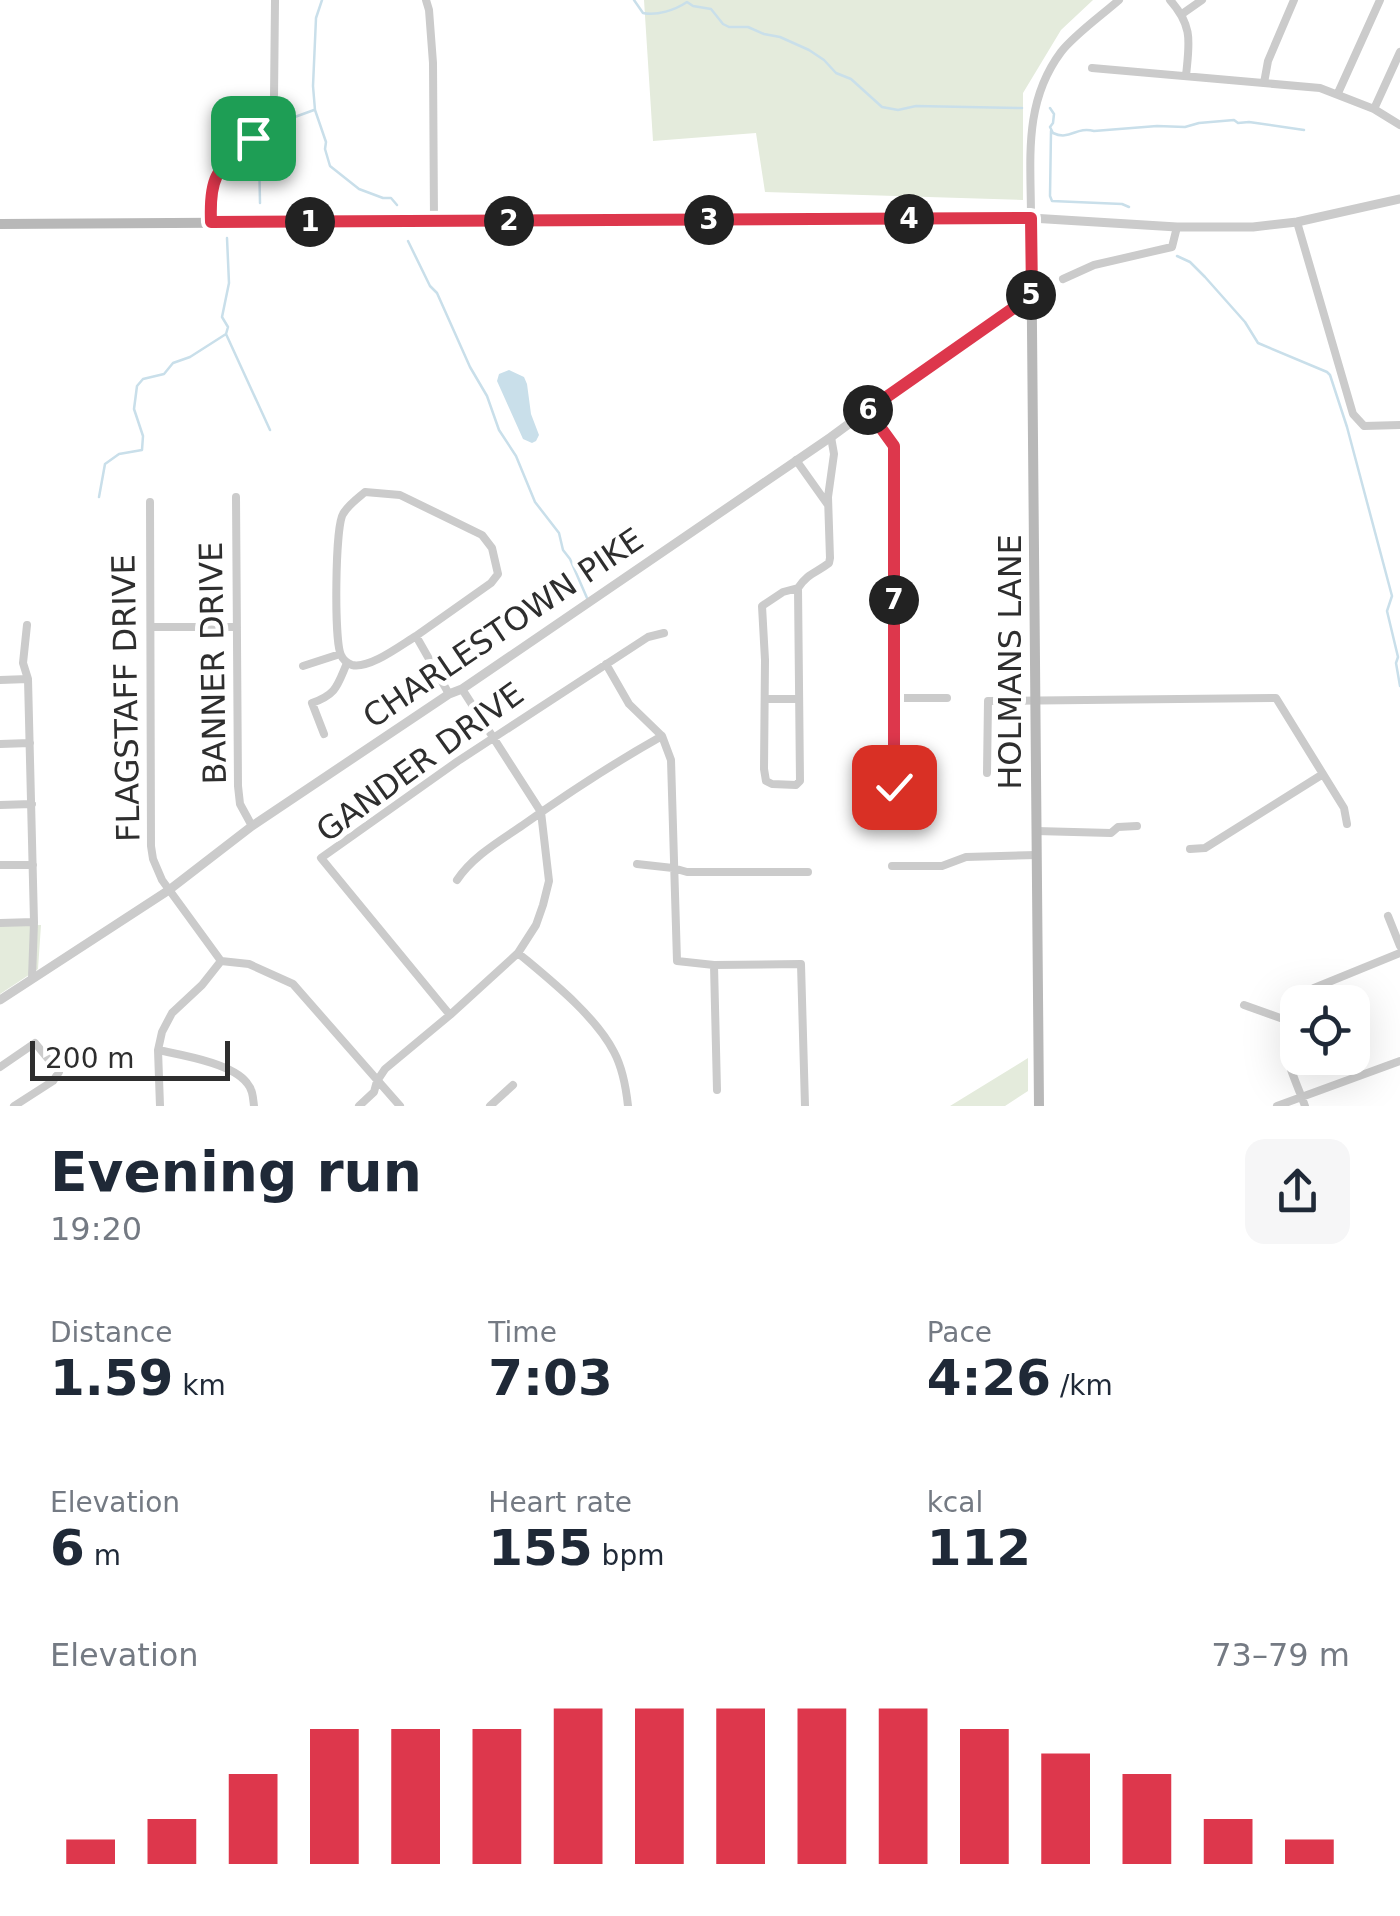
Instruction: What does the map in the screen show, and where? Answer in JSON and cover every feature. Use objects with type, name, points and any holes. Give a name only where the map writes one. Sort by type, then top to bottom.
[{"type":"main road","points":[[0,224],[1031,218]]},
{"type":"main road","name":"HOLMANS LANE","points":[[1031,218],[1038,1106]]},
{"type":"street","points":[[426,0],[433,62],[434,222]]},
{"type":"street","points":[[1119,0],[1062,52],[1037,97],[1031,126],[1031,218],[1243,227],[1297,222],[1400,200]]},
{"type":"street","points":[[1170,0],[1182,14],[1190,36],[1186,76]]},
{"type":"street","points":[[1182,14],[1202,0]]},
{"type":"street","points":[[1264,83],[1268,60],[1294,0]]},
{"type":"street","points":[[1338,94],[1380,0]]},
{"type":"street","points":[[211,222],[213,180],[261,130],[270,113],[274,98],[275,1]]},
{"type":"street","points":[[1374,109],[1400,52]]},
{"type":"street","points":[[1092,68],[1303,86],[1338,94],[1400,125]]},
{"type":"street","points":[[1297,222],[1353,414],[1364,426],[1400,426]]},
{"type":"street","points":[[1062,280],[1094,265],[1172,247],[1177,227]]},
{"type":"street","name":"CHARLESTOWN PIKE","points":[[0,1000],[170,890],[252,826],[462,689],[1032,295]]},
{"type":"street","points":[[868,410],[894,446],[894,787]]},
{"type":"street","points":[[798,588],[783,592],[762,606],[764,769],[766,781],[772,784],[796,785],[800,781],[798,588],[814,570],[829,563],[828,506],[834,454],[830,436]]},
{"type":"street","points":[[796,460],[828,506]]},
{"type":"street","points":[[365,492],[400,494],[482,535],[492,548],[498,574],[491,583],[416,636],[378,659],[357,666],[347,663],[340,654],[338,529],[342,514],[365,492]]},
{"type":"street","name":"BANNER DRIVE","points":[[236,497],[238,786],[240,804],[252,826]]},
{"type":"street","name":"FLAGSTAFF DRIVE","points":[[150,502],[151,846],[156,871],[221,960]]},
{"type":"street","points":[[28,624],[23,663],[28,679],[32,804],[32,978]]},
{"type":"street","points":[[151,627],[237,627]]},
{"type":"street","name":"GANDER DRIVE","points":[[450,1015],[321,858],[493,738],[648,636],[664,632]]},
{"type":"street","points":[[416,636],[449,694]]},
{"type":"street","points":[[303,666],[340,654]]},
{"type":"street","points":[[324,734],[312,702],[328,698],[347,663]]},
{"type":"street","points":[[606,664],[629,704],[662,736],[671,760],[677,961],[714,966],[801,964],[805,1106]]},
{"type":"street","points":[[0,680],[28,679]]},
{"type":"street","points":[[359,1106],[374,1092],[385,1069],[518,953],[536,925],[549,881],[541,812],[462,689]]},
{"type":"street","points":[[894,698],[946,698]]},
{"type":"street","points":[[987,772],[988,701],[1276,698],[1344,808],[1347,824]]},
{"type":"street","points":[[765,700],[799,699]]},
{"type":"street","points":[[457,880],[466,866],[541,812],[662,736]]},
{"type":"street","points":[[0,744],[30,743]]},
{"type":"street","points":[[1190,849],[1204,848],[1323,774]]},
{"type":"street","points":[[0,805],[32,804]]},
{"type":"street","points":[[1036,831],[1111,832],[1118,827],[1137,826]]},
{"type":"street","points":[[892,866],[942,866],[966,857],[1036,855]]},
{"type":"street","points":[[637,864],[687,872],[808,872]]},
{"type":"street","points":[[0,865],[33,865]]},
{"type":"street","points":[[1321,985],[1400,949],[1388,916]]},
{"type":"street","points":[[0,923],[34,922]]},
{"type":"street","points":[[518,953],[572,1000],[612,1049],[623,1074],[628,1106]]},
{"type":"street","points":[[160,1106],[158,1050],[162,1032],[172,1013],[202,985],[221,960],[249,964],[293,984],[400,1106]]},
{"type":"street","points":[[714,966],[717,1090]]},
{"type":"street","points":[[1244,1005],[1280,1018]]},
{"type":"street","points":[[0,1067],[36,1043],[58,1072],[53,1080],[14,1106]]},
{"type":"street","points":[[158,1050],[237,1074],[252,1090],[254,1106]]},
{"type":"street","points":[[1277,1106],[1303,1102],[1400,1061]]},
{"type":"street","points":[[1294,1075],[1303,1102]]},
{"type":"street","points":[[490,1106],[513,1085]]},
{"type":"green space","points":[[644,0],[1093,0],[1061,30],[1023,93],[1023,200],[765,192],[756,133],[653,141]]},
{"type":"green space","points":[[41,925],[38,969],[0,994],[0,926]]},
{"type":"green space","points":[[1028,1058],[1028,1091],[1005,1106],[950,1106]]},
{"type":"water","points":[[509,370],[524,377],[527,384],[539,435],[532,443],[523,439],[497,381],[499,374]]},
{"type":"waterway","points":[[322,0],[316,18],[313,86],[315,110],[330,166],[359,189],[391,198],[397,205]]},
{"type":"waterway","points":[[634,0],[648,14],[666,12],[687,2],[711,9],[729,27],[748,27],[780,37],[824,60],[882,107],[1022,108]]},
{"type":"waterway","points":[[1050,108],[1054,114],[1050,127],[1059,135],[1082,130],[1185,127],[1234,120],[1304,130]]},
{"type":"waterway","points":[[260,203],[259,153],[281,122],[314,110]]},
{"type":"waterway","points":[[1051,131],[1052,201],[1129,207]]},
{"type":"waterway","points":[[227,238],[229,283],[222,317],[270,430]]},
{"type":"waterway","points":[[408,241],[437,293],[535,502],[559,533],[563,550],[587,598]]},
{"type":"waterway","points":[[1177,256],[1205,277],[1245,322],[1258,343],[1330,375],[1392,596],[1387,611],[1400,686]]},
{"type":"waterway","points":[[99,497],[105,464],[119,454],[142,450],[143,436],[134,409],[137,386],[143,379],[164,374],[173,363],[226,334]]},
{"type":"route","points":[[253,138],[213,180],[211,222],[1031,218],[1032,295],[868,410],[894,446],[894,787]]}]
